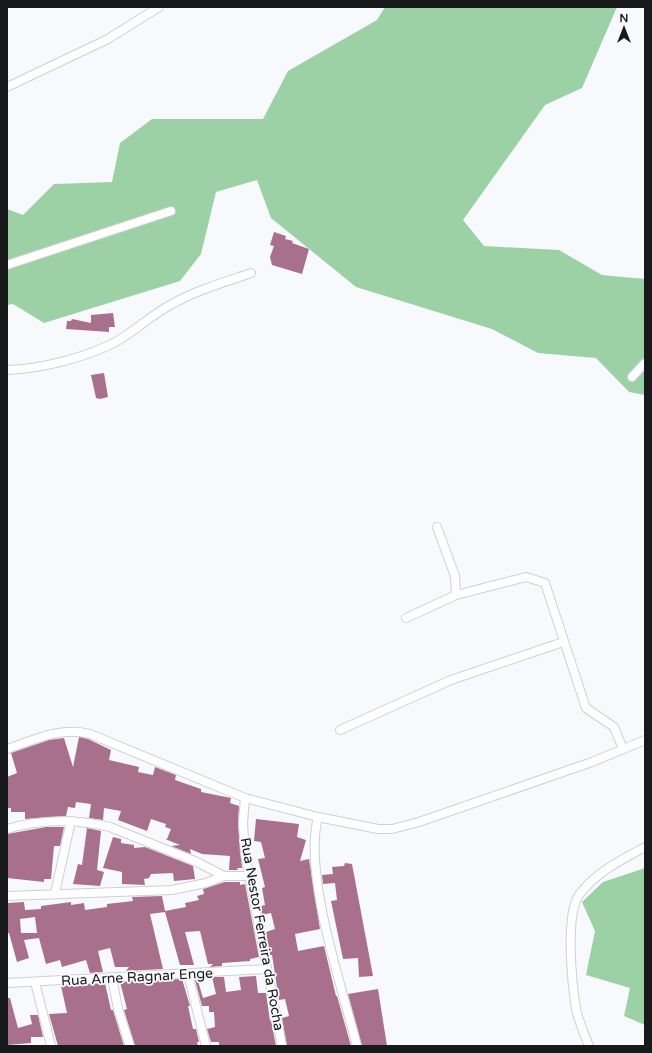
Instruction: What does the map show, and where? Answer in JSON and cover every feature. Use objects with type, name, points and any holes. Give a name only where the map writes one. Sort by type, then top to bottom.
[{"type":"street","points":[[7,87],[108,39],[159,7]]},
{"type":"street","points":[[7,265],[172,211]]},
{"type":"street","points":[[7,370],[49,364],[103,348],[119,340],[157,312],[173,303],[251,273]]},
{"type":"street","points":[[632,377],[645,364]]},
{"type":"street","points":[[437,527],[455,576],[456,595]]},
{"type":"street","points":[[406,618],[456,595],[526,577],[545,583],[563,642],[586,708],[614,727],[623,749]]},
{"type":"street","points":[[340,730],[451,680],[563,642]]},
{"type":"street","points":[[7,748],[56,733],[77,730],[245,798],[318,817],[378,829],[406,826],[592,762],[645,740]]},
{"type":"street","name":"Rua Nestor Ferreira da Rocha","points":[[245,798],[243,823],[245,854],[282,1046]]},
{"type":"street","points":[[318,817],[313,841],[321,902],[357,1046]]},
{"type":"street","points":[[7,829],[36,822],[71,821],[110,827],[197,862],[224,876]]},
{"type":"street","points":[[55,893],[71,821]]},
{"type":"street","points":[[589,1046],[576,1009],[572,969],[572,920],[578,896],[599,875],[612,865],[645,847]]},
{"type":"street","points":[[7,896],[55,893],[104,894],[172,890],[206,883],[224,876],[249,876]]},
{"type":"street","name":"Rua Arne Ragnar Enge","points":[[7,983],[267,969]]},
{"type":"street","points":[[188,974],[206,1046]]},
{"type":"street","points":[[112,977],[118,1009],[130,1046]]},
{"type":"street","points":[[35,982],[51,1046]]},
{"type":"green space","points":[[385,7],[617,7],[582,88],[545,105],[463,220],[484,246],[559,250],[602,275],[645,279],[645,395],[629,392],[596,358],[538,353],[492,329],[356,287],[271,218],[257,180],[216,192],[201,254],[180,281],[44,323],[13,304],[7,305],[7,209],[23,215],[54,184],[112,182],[120,143],[152,119],[263,119],[288,71],[377,20]]},
{"type":"green space","points":[[645,868],[645,1025],[624,1016],[630,988],[586,975],[595,931],[582,902],[603,882]]},
{"type":"building","points":[[274,232],[286,236],[285,239],[293,241],[292,243],[309,249],[302,274],[272,265],[270,257],[274,246],[270,245]]},
{"type":"building","points":[[113,313],[115,327],[109,327],[109,332],[66,329],[67,321],[71,321],[72,319],[91,323],[91,315]]},
{"type":"building","points":[[104,373],[108,397],[100,399],[96,398],[91,375]]},
{"type":"building","points":[[79,737],[88,739],[111,750],[109,760],[139,767],[138,772],[153,775],[155,767],[176,775],[175,780],[201,789],[201,792],[231,798],[230,803],[239,806],[238,823],[242,868],[237,868],[238,870],[229,870],[230,856],[202,854],[190,849],[191,854],[171,846],[180,845],[165,839],[167,839],[171,829],[165,827],[166,824],[151,819],[147,831],[118,820],[121,811],[104,808],[103,820],[89,818],[91,804],[76,802],[75,808],[68,807],[66,816],[25,819],[25,812],[11,812],[11,808],[7,808],[7,777],[17,773],[11,753],[49,740],[64,738],[73,767]]},
{"type":"building","points":[[256,819],[299,824],[297,837],[306,840],[300,861],[309,859],[320,929],[295,934],[298,951],[324,946],[336,996],[351,1046],[287,1046],[282,1018],[289,1016],[285,999],[279,1000],[272,955],[270,955],[266,932],[275,929],[271,913],[262,915],[261,906],[265,905],[262,888],[265,887],[258,859],[265,858],[261,842],[254,841]]},
{"type":"building","points":[[46,827],[64,827],[60,846],[54,846],[51,879],[44,879],[44,882],[7,878],[7,834]]},
{"type":"building","points":[[87,828],[101,831],[97,870],[104,872],[100,886],[73,884],[78,864],[82,865]]},
{"type":"building","points":[[113,837],[121,839],[121,843],[134,845],[134,848],[145,847],[193,866],[195,879],[174,881],[173,873],[151,874],[149,878],[144,879],[145,885],[122,884],[122,872],[103,868]]},
{"type":"building","points":[[345,863],[352,864],[373,976],[359,977],[358,958],[343,959],[331,901],[337,900],[335,883],[323,884],[322,875],[333,874],[332,867],[344,866]]},
{"type":"building","points":[[225,882],[240,882],[240,885],[245,884],[259,957],[250,959],[250,961],[222,963],[222,966],[210,967],[213,964],[208,964],[200,931],[185,932],[194,965],[180,965],[165,912],[150,914],[163,969],[126,971],[129,967],[115,967],[110,948],[98,951],[103,972],[90,973],[86,960],[62,967],[60,960],[46,964],[39,938],[24,940],[29,958],[17,962],[9,933],[7,933],[7,903],[24,902],[25,910],[41,909],[41,906],[71,902],[71,905],[84,903],[85,910],[107,907],[107,904],[133,901],[132,897],[162,896],[165,911],[186,907],[185,903],[199,900],[197,896],[204,894],[203,889]],"holes":[[[35,917],[37,933],[21,933],[20,919]]]},
{"type":"building","points":[[256,976],[258,993],[266,993],[270,1021],[271,1020],[276,1046],[219,1046],[219,1042],[211,1042],[207,1029],[215,1027],[214,1012],[209,1012],[209,1006],[202,1006],[195,980],[197,978],[203,998],[216,994],[212,977],[224,977],[226,992],[241,990],[239,977]]},
{"type":"building","points":[[182,979],[190,1006],[188,1006],[193,1029],[196,1029],[199,1042],[197,1042],[198,1046],[135,1046],[124,1010],[127,1009],[120,982]]},
{"type":"building","points":[[105,983],[111,1010],[113,1010],[124,1046],[58,1046],[49,1014],[67,1013],[61,986]]},
{"type":"building","points":[[378,989],[387,1046],[362,1046],[348,994]]},
{"type":"building","points":[[7,998],[10,998],[18,1028],[32,1024],[30,1015],[38,1015],[43,1037],[31,1037],[31,1043],[7,1045]]}]
